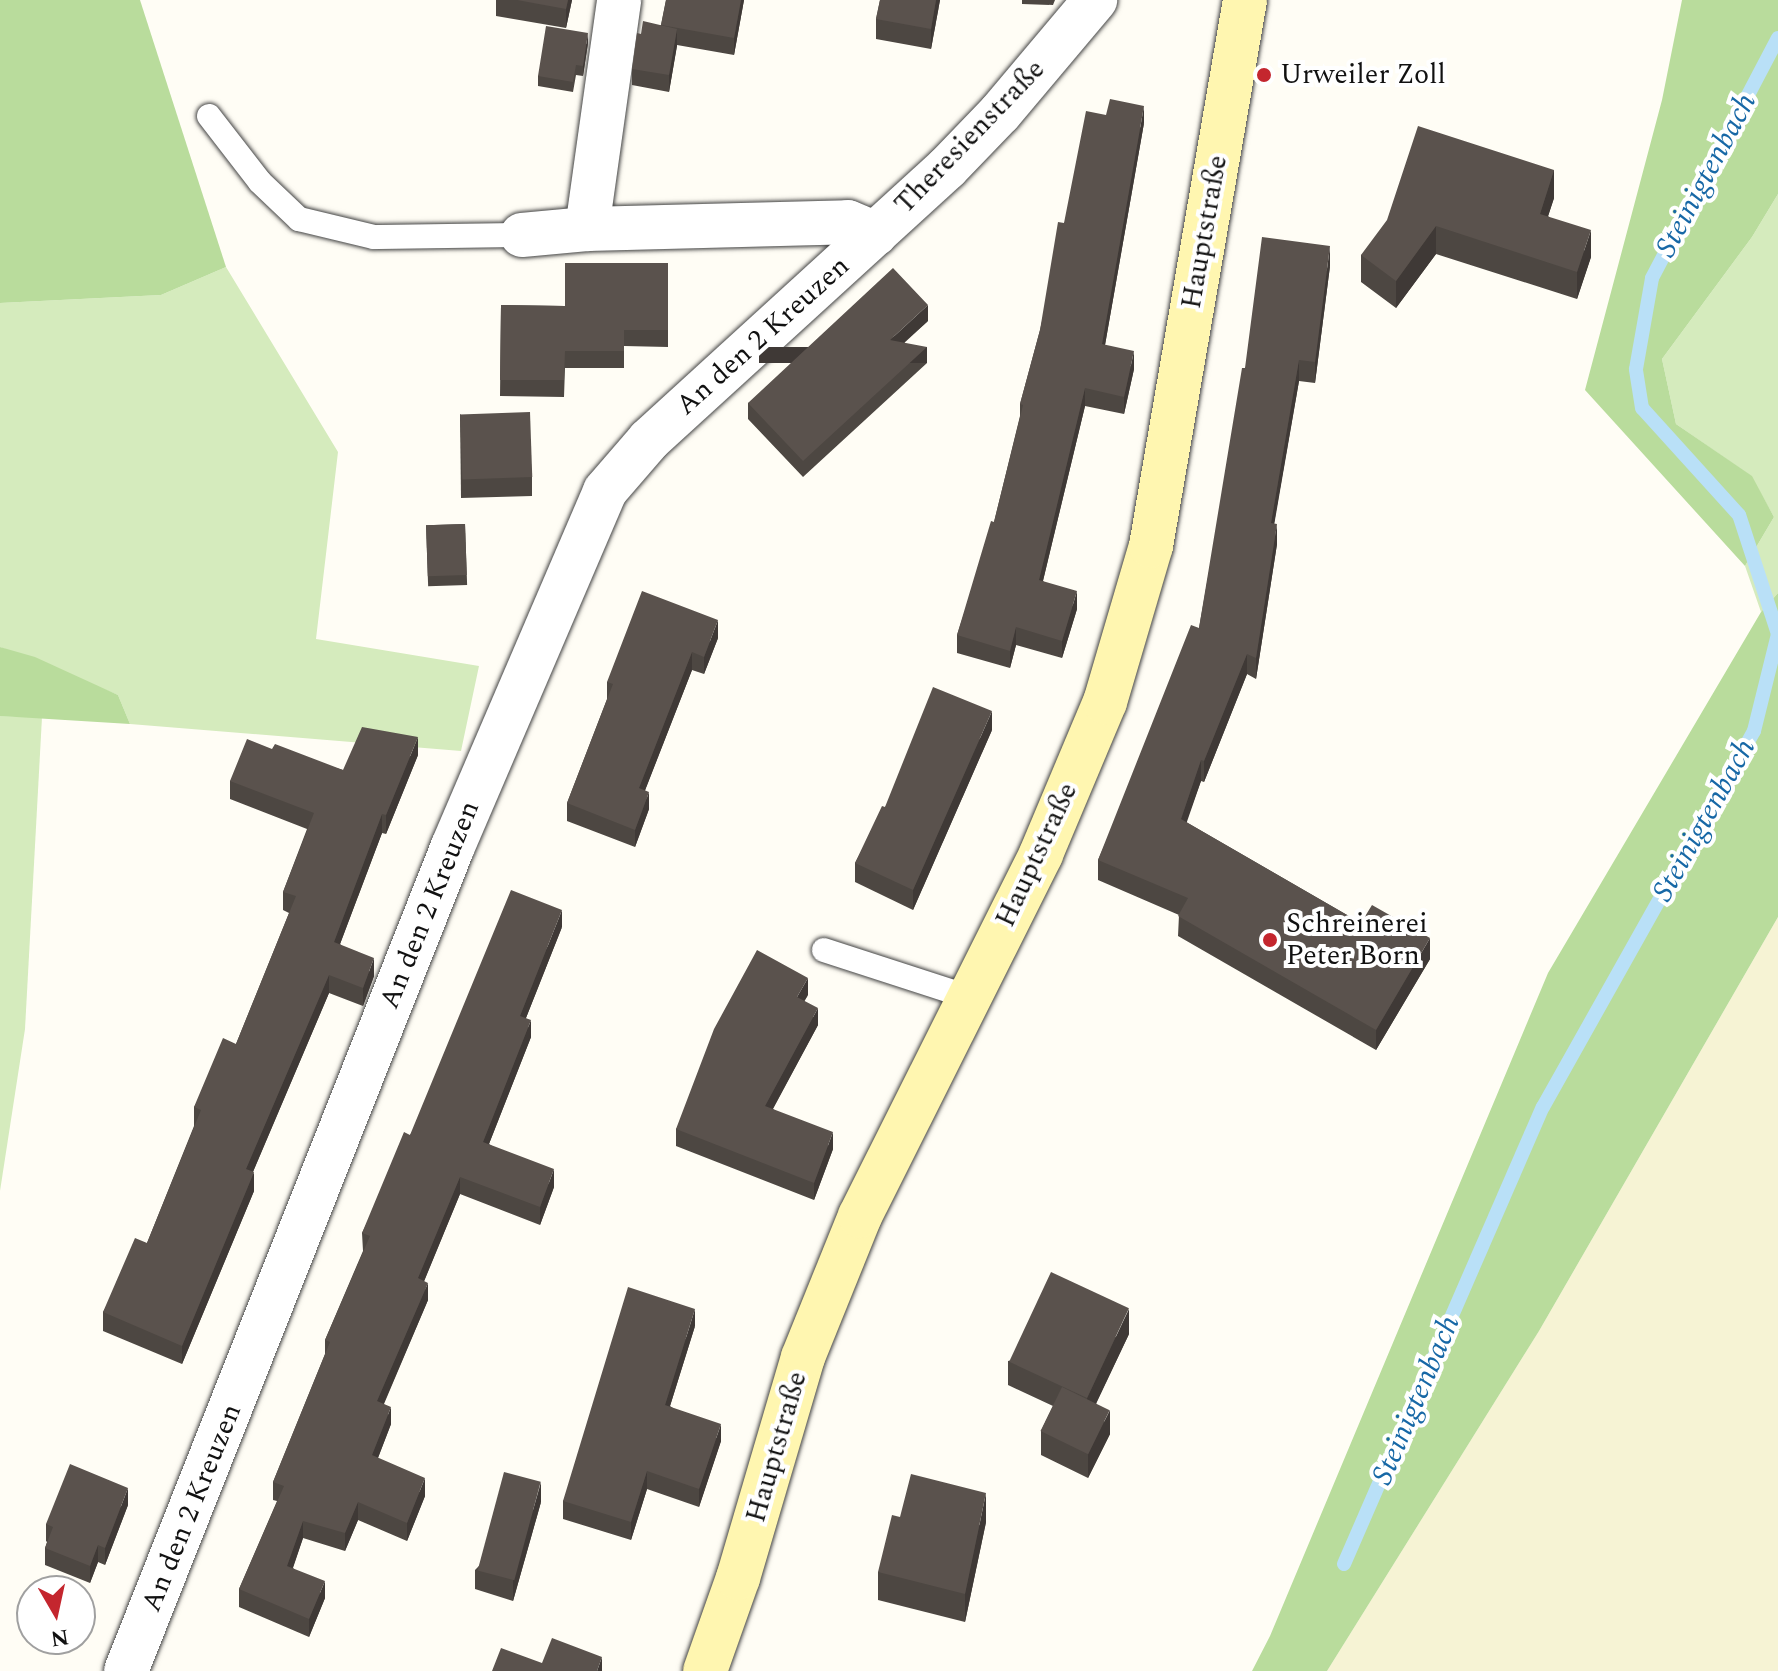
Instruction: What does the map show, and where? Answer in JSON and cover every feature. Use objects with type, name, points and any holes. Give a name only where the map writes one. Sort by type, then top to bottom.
[{"type":"main road","name":"Hauptstraße","points":[[705,1671],[738,1578],[803,1357],[860,1216],[1041,854],[1105,702],[1151,546],[1245,0]]},
{"type":"street","points":[[587,229],[619,0]]},
{"type":"street","name":"Theresienstraße","points":[[522,235],[587,229],[848,222],[876,234],[1000,113],[1095,0]]},
{"type":"street","name":"An den 2 Kreuzen","points":[[126,1671],[453,846],[605,491],[649,440],[876,234]]},
{"type":"lane","points":[[209,116],[260,182],[299,219],[374,237],[522,235]]},
{"type":"lane","points":[[824,950],[969,997]]},
{"type":"shaded area","points":[[1778,917],[1778,1671],[1327,1671],[1539,1331]]},
{"type":"green space","points":[[0,0],[140,0],[226,267],[161,295],[0,303]]},
{"type":"green space","points":[[1682,0],[1778,0],[1778,194],[1752,237],[1662,359],[1676,424],[1752,476],[1774,517],[1745,566],[1585,390],[1662,100]]},
{"type":"green space","points":[[1778,194],[1778,593],[1761,612],[1745,566],[1774,517],[1751,476],[1676,424],[1662,359],[1752,237]]},
{"type":"green space","points":[[226,267],[338,452],[316,639],[479,666],[461,751],[130,724],[118,695],[0,647],[0,303],[161,295]]},
{"type":"green space","points":[[1778,593],[1778,917],[1539,1331],[1327,1671],[1252,1671],[1270,1636],[1548,973],[1761,612]]},
{"type":"green space","points":[[0,647],[35,657],[118,695],[130,724],[0,716]]},
{"type":"green space","points":[[0,716],[42,717],[25,1029],[0,1191]]},
{"type":"building","points":[[517,0],[568,0],[566,9]]},
{"type":"building","points":[[666,0],[741,0],[734,38],[661,25]]},
{"type":"building","points":[[880,0],[936,0],[931,29],[876,19]]},
{"type":"building","points":[[643,21],[677,29],[669,75],[632,69],[637,33],[641,34]]},
{"type":"building","points":[[546,26],[588,33],[583,66],[576,65],[573,82],[538,76]]},
{"type":"building","points":[[1110,99],[1144,106],[1102,344],[1134,351],[1124,397],[1085,388],[1039,580],[1077,591],[1062,641],[1016,627],[1010,651],[957,635],[991,521],[994,522],[1023,405],[1020,404],[1040,330],[1058,222],[1064,223],[1086,111],[1106,115]]},
{"type":"building","points":[[1418,126],[1554,170],[1540,214],[1591,230],[1577,272],[1436,226],[1396,281],[1361,255],[1387,220]]},
{"type":"building","points":[[1262,237],[1330,246],[1315,362],[1299,360],[1271,523],[1277,524],[1256,658],[1247,654],[1204,761],[1201,760],[1181,819],[1361,923],[1372,905],[1430,938],[1376,1030],[1178,916],[1188,898],[1098,860],[1191,625],[1199,628],[1242,368],[1245,368]]},
{"type":"building","points":[[565,263],[668,263],[668,330],[624,330],[624,351],[565,351],[564,380],[500,380],[501,305],[565,306]]},
{"type":"building","points":[[893,268],[928,305],[890,340],[927,347],[803,461],[748,403]]},
{"type":"building","points":[[530,412],[532,477],[462,479],[460,414]]},
{"type":"building","points":[[465,524],[467,575],[428,576],[426,525]]},
{"type":"building","points":[[642,591],[718,620],[704,657],[692,652],[639,788],[649,792],[635,830],[567,803],[613,684],[607,682]]},
{"type":"building","points":[[933,687],[992,711],[913,890],[855,863],[882,806],[885,807]]},
{"type":"building","points":[[362,727],[418,737],[386,815],[382,814],[334,942],[374,958],[363,988],[329,975],[246,1169],[254,1172],[182,1346],[103,1312],[135,1238],[147,1243],[201,1110],[194,1107],[223,1038],[236,1044],[296,896],[283,892],[314,813],[230,781],[247,739],[272,749],[275,744],[343,770]]},
{"type":"building","points":[[511,890],[562,910],[520,1016],[531,1020],[483,1142],[554,1169],[540,1207],[460,1177],[418,1278],[428,1283],[377,1401],[391,1407],[372,1455],[425,1478],[407,1523],[358,1502],[345,1533],[303,1521],[287,1566],[325,1581],[309,1619],[239,1589],[284,1486],[273,1482],[330,1342],[325,1340],[370,1236],[362,1233],[404,1132],[410,1135]]},
{"type":"building","points":[[757,950],[808,978],[797,997],[818,1008],[765,1106],[833,1132],[814,1183],[676,1129],[714,1029]]},
{"type":"building","points":[[1051,1272],[1129,1308],[1087,1398],[1009,1362]]},
{"type":"building","points":[[628,1287],[695,1309],[665,1405],[721,1424],[699,1489],[647,1471],[631,1522],[563,1501]]},
{"type":"building","points":[[1062,1387],[1110,1410],[1088,1454],[1041,1431]]},
{"type":"building","points":[[70,1464],[128,1488],[105,1548],[98,1545],[90,1566],[45,1548],[53,1527],[46,1524]]},
{"type":"building","points":[[504,1472],[541,1482],[514,1580],[478,1571]]},
{"type":"building","points":[[911,1474],[986,1493],[965,1594],[878,1572],[892,1515],[900,1517]]},
{"type":"building","points":[[552,1638],[602,1657],[597,1671],[492,1671],[501,1648],[542,1663]]},
{"type":"waterway","name":"Steinigtenbach","points":[[1344,1564],[1543,1107],[1754,731],[1778,634],[1739,515],[1642,408],[1636,369],[1652,278],[1778,38]]},
{"type":"place","name":"Urweiler Zoll","points":[[1264,75]]},
{"type":"place","name":"Schreinerei Peter Born","points":[[1270,940]]}]
